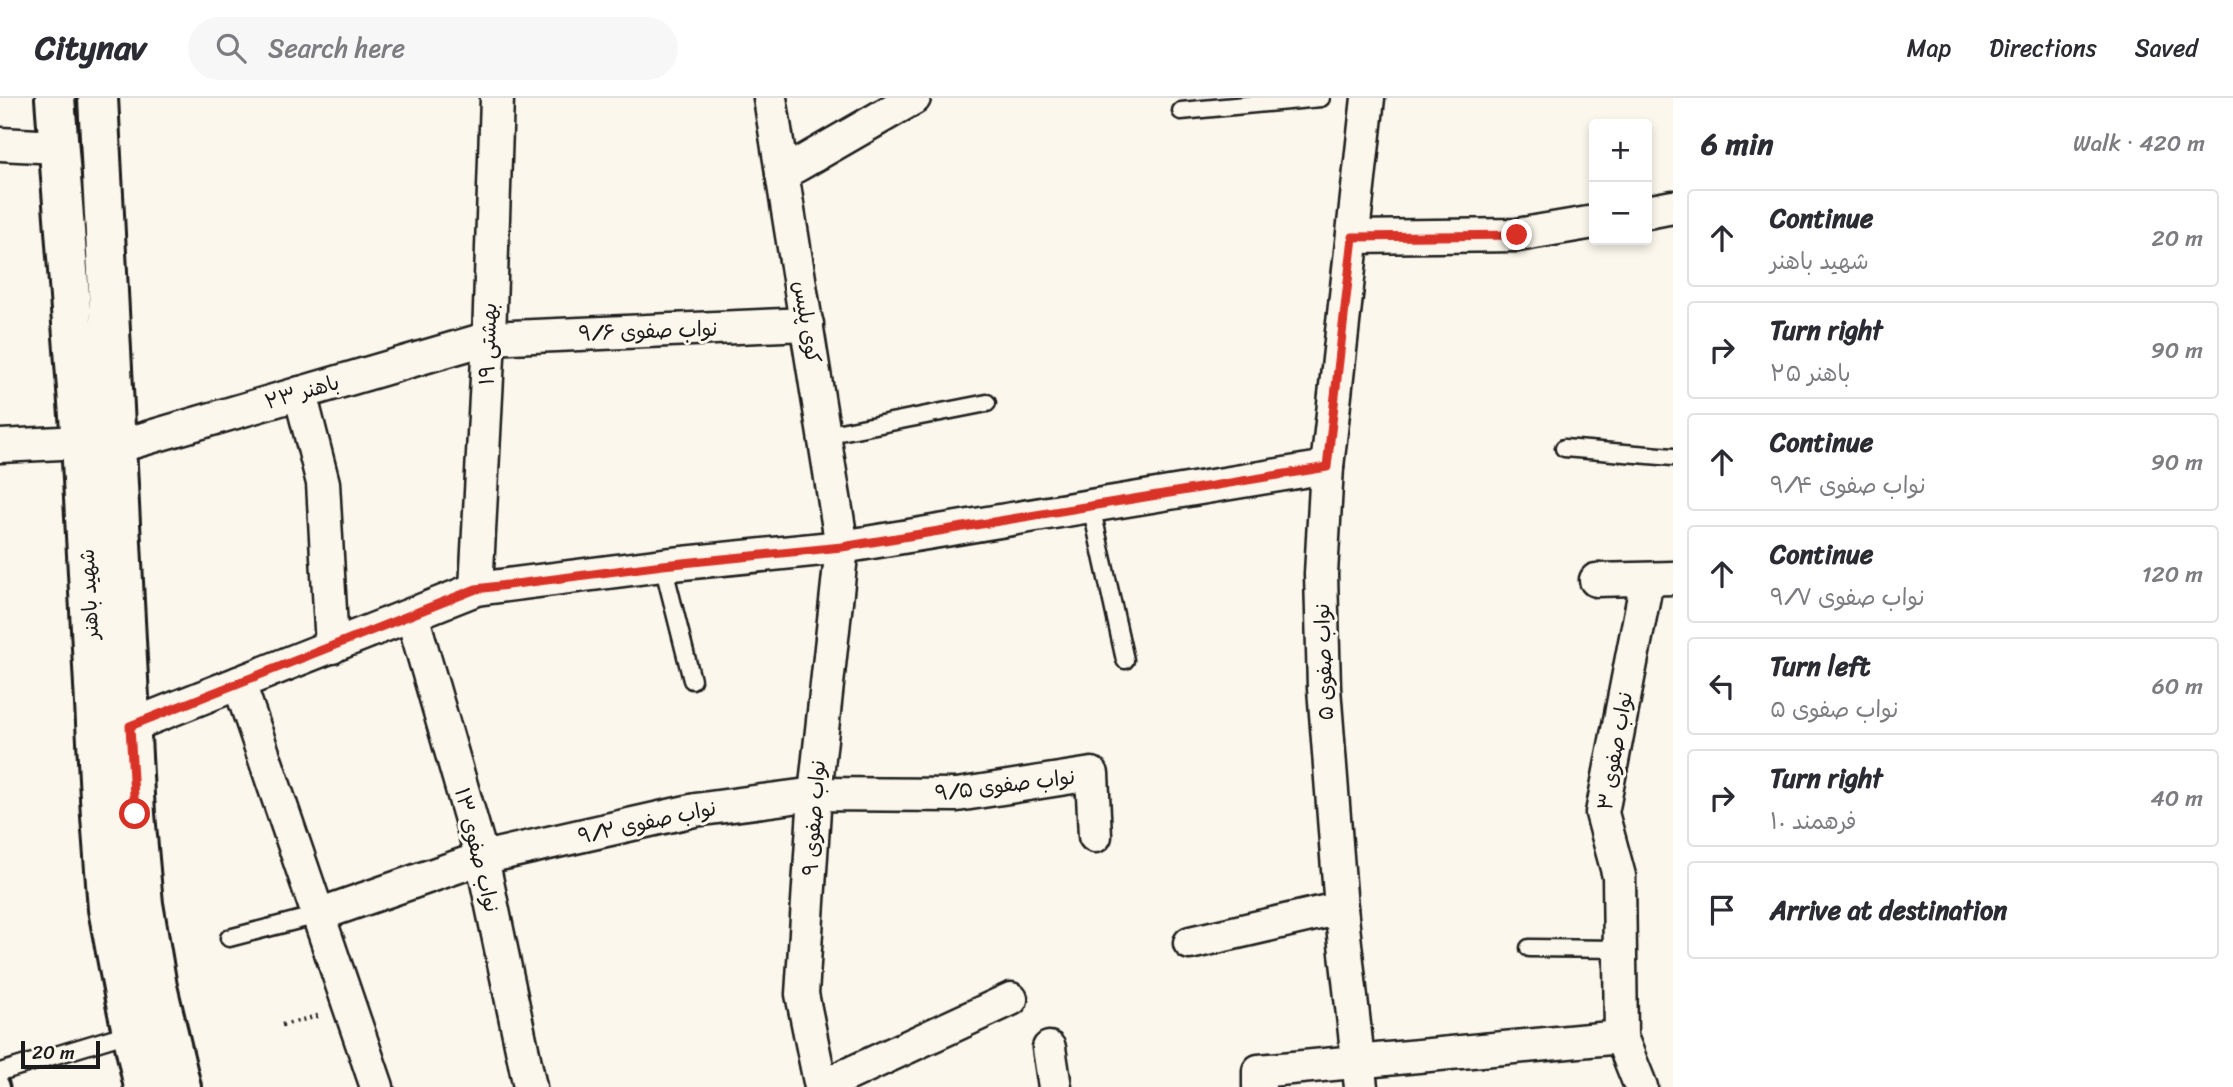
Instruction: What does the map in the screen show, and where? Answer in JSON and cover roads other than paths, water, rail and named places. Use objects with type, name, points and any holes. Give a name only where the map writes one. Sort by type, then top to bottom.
[{"type":"main road","name":"شهید باهنر","points":[[55,98],[58,147],[98,445],[130,726],[143,904],[157,987],[181,1087]]},
{"type":"main road","name":"شهید باهنر","points":[[98,98],[101,816],[108,908],[144,1087]]},
{"type":"street","name":"بهشتی ۱۹","points":[[476,589],[489,338],[497,98]]},
{"type":"street","name":"کوی پلیس","points":[[770,98],[842,547]]},
{"type":"street","points":[[782,174],[914,98]]},
{"type":"street","name":"نواب صفوی ۵","points":[[1359,1074],[1340,908],[1323,663],[1321,575],[1327,467],[1368,98]]},
{"type":"street","points":[[0,144],[58,147]]},
{"type":"street","points":[[1652,211],[1673,207]]},
{"type":"street","points":[[1353,237],[1517,235],[1589,223]]},
{"type":"street","name":"نواب صفوی ۹/۶","points":[[489,338],[807,324]]},
{"type":"street","name":"باهنر ۲۳","points":[[0,446],[98,445],[300,393],[489,338]]},
{"type":"street","points":[[300,393],[323,484],[332,647]]},
{"type":"street","points":[[130,726],[476,589],[663,565],[842,547],[1327,467]]},
{"type":"street","name":"نواب صفوی ۹","points":[[821,1087],[802,994],[815,794],[842,547]]},
{"type":"street","points":[[1596,580],[1660,579]]},
{"type":"street","name":"نواب صفوی ۳","points":[[1641,1087],[1621,1037],[1619,876],[1602,813],[1660,579]]},
{"type":"street","name":"نواب صفوی ۱۳","points":[[412,615],[482,858],[530,1087]]},
{"type":"street","points":[[239,683],[377,1087]]},
{"type":"street","name":"نواب صفوی ۹/۵","points":[[815,794],[957,795],[1091,774],[1095,836]]},
{"type":"street","name":"نواب صفوی ۹/۲","points":[[318,915],[482,858],[695,810],[815,794]]},
{"type":"street","points":[[1190,943],[1340,908]]},
{"type":"street","points":[[821,1087],[1011,999]]},
{"type":"street","points":[[1259,1087],[1259,1071],[1359,1074],[1621,1037]]},
{"type":"street","points":[[1049,1048],[1055,1087]]},
{"type":"lane","points":[[1181,111],[1321,98]]},
{"type":"lane","points":[[825,435],[987,403]]},
{"type":"lane","points":[[1564,448],[1673,457]]},
{"type":"lane","points":[[1091,506],[1125,660]]},
{"type":"lane","points":[[663,565],[692,680]]},
{"type":"lane","points":[[229,938],[318,915]]},
{"type":"lane","points":[[1529,948],[1620,949]]},
{"type":"lane","points":[[0,1072],[132,1032]]}]
